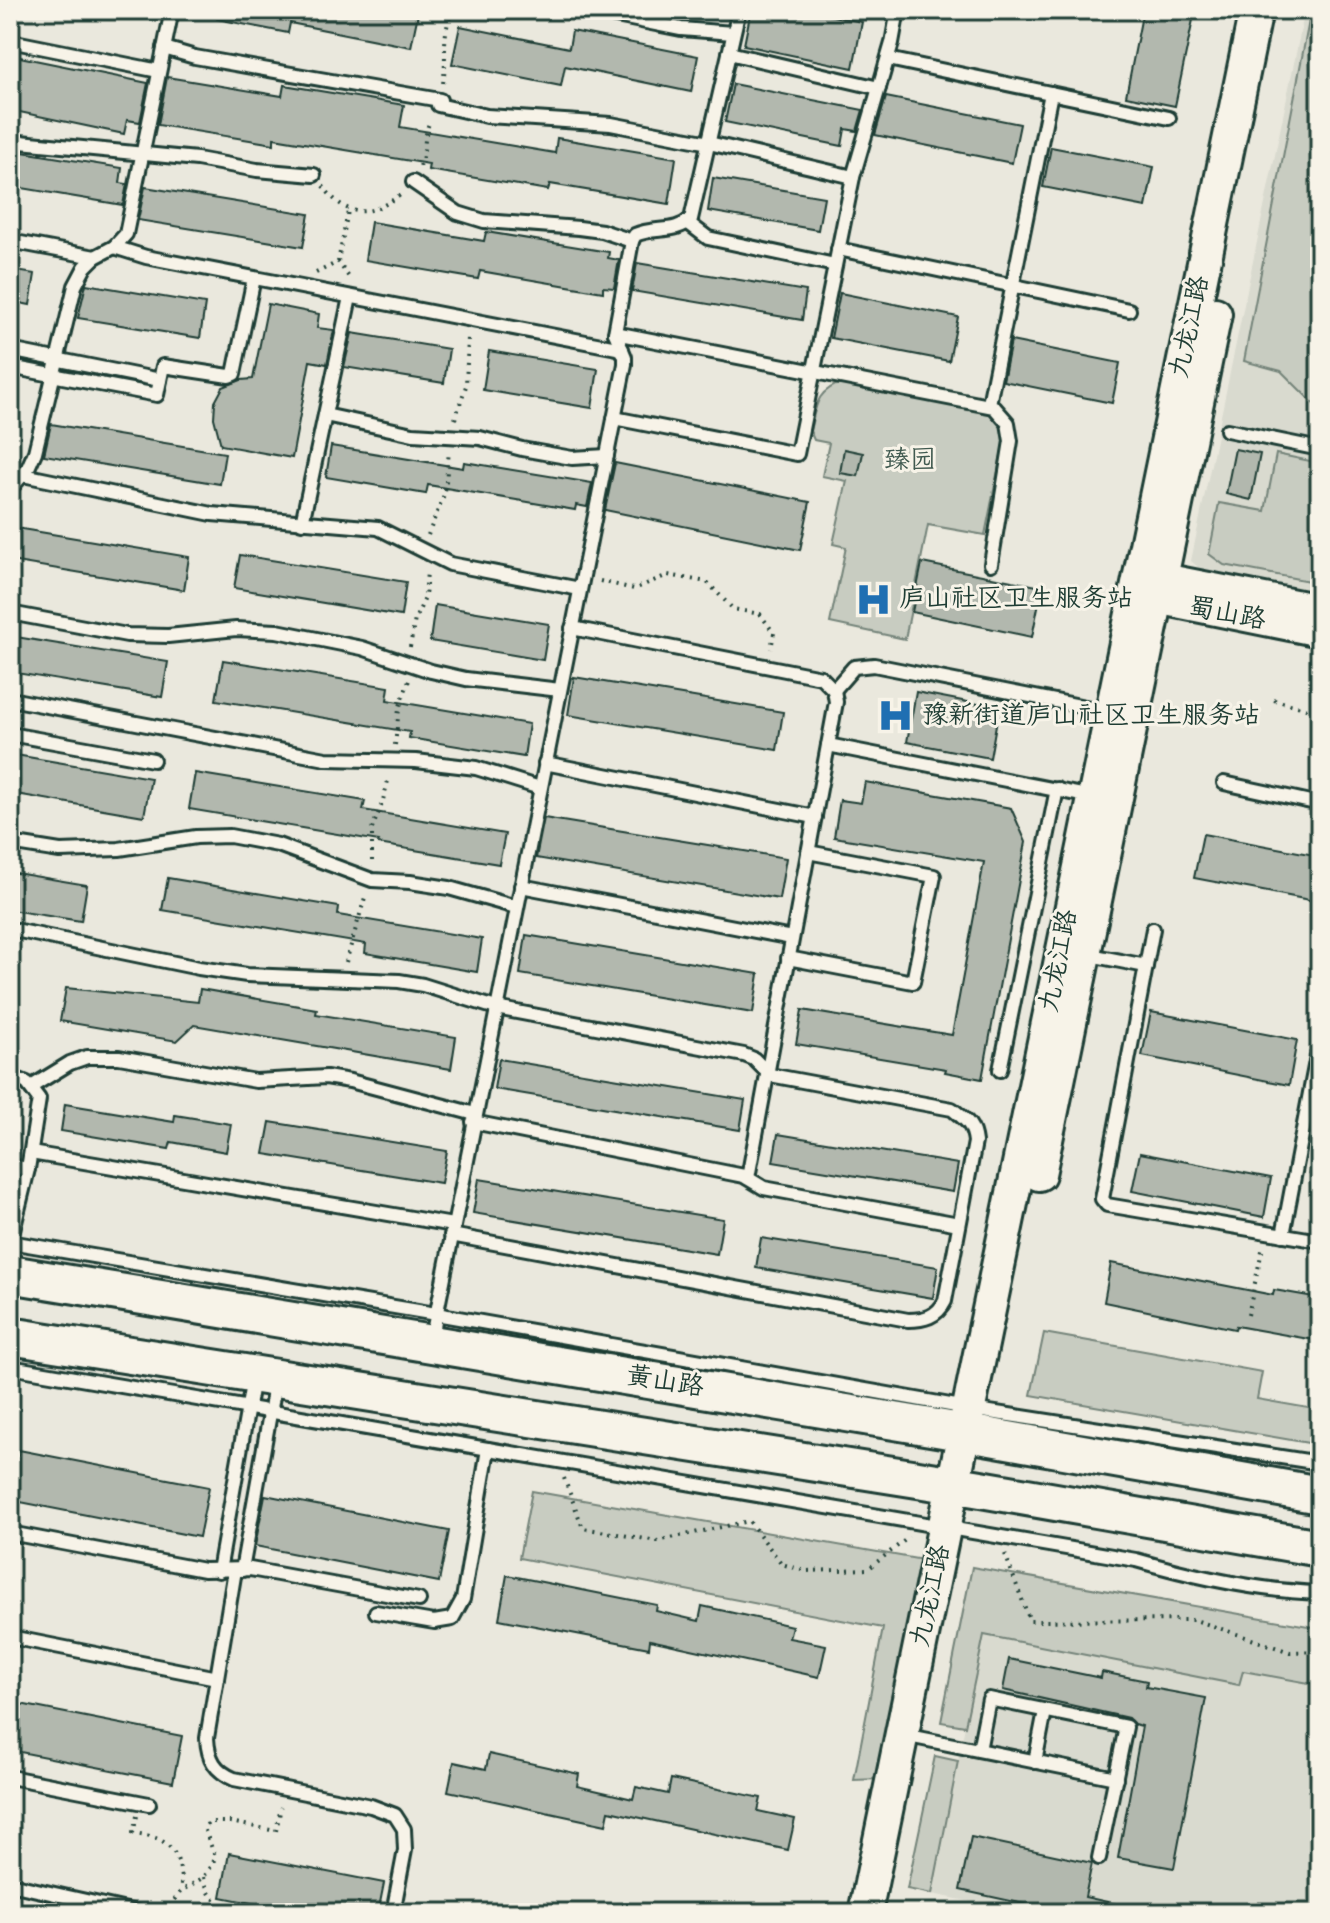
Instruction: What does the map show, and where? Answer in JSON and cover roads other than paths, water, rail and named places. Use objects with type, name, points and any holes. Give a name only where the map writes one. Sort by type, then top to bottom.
[{"type":"main road","name":"黄山路","points":[[10,1274],[433,1328],[977,1422],[1320,1495]]},
{"type":"main road","points":[[10,1336],[262,1393],[965,1486],[1320,1548]]},
{"type":"street","name":"九龙江路","points":[[886,1913],[946,1528],[965,1486],[1148,586],[1256,10]]},
{"type":"street","name":"九龙江路","points":[[1148,586],[1276,10]]},
{"type":"street","name":"蜀山路","points":[[1148,586],[1320,608]]},
{"type":"street","name":"蜀山路","points":[[1148,586],[1320,633]]},
{"type":"street","name":"九龙江路","points":[[865,1913],[912,1736]]},
{"type":"lane","points":[[10,489],[23,475],[35,452],[75,286],[85,267],[95,257],[114,247],[126,234],[172,10]]},
{"type":"lane","points":[[586,10],[681,29],[733,33]]},
{"type":"lane","points":[[10,1076],[31,1087],[39,1099],[28,1169],[10,1242],[433,1328],[625,364],[615,333],[632,241],[635,235],[642,232],[674,229],[687,222],[695,208],[739,10]]},
{"type":"lane","points":[[614,418],[797,454],[853,177],[888,59],[898,10]]},
{"type":"lane","points":[[10,41],[159,71]]},
{"type":"lane","points":[[164,48],[195,57],[439,102],[487,116],[611,124],[709,143],[853,177]]},
{"type":"lane","points":[[729,53],[879,88]]},
{"type":"lane","points":[[888,59],[1169,118]]},
{"type":"lane","points":[[989,404],[1051,93]]},
{"type":"lane","points":[[10,141],[314,175]]},
{"type":"lane","points":[[413,182],[458,213],[484,221],[602,231],[632,241]]},
{"type":"lane","points":[[687,222],[708,238],[835,265]]},
{"type":"lane","points":[[10,241],[95,257]]},
{"type":"lane","points":[[114,247],[146,257],[622,349]]},
{"type":"lane","points":[[838,249],[1129,310]]},
{"type":"lane","points":[[10,367],[157,395],[163,366],[221,377],[234,374],[254,278]]},
{"type":"lane","points":[[302,523],[350,297]]},
{"type":"lane","points":[[615,333],[989,404],[1003,414],[1011,441],[991,564]]},
{"type":"lane","points":[[10,350],[160,380]]},
{"type":"lane","points":[[325,415],[413,434],[480,438],[572,458],[607,456]]},
{"type":"lane","points":[[1227,430],[1320,449]]},
{"type":"lane","points":[[23,475],[212,514],[378,528],[450,564],[581,583]]},
{"type":"lane","points":[[10,613],[127,635],[168,636],[236,629],[277,631],[362,648],[466,679],[560,690]]},
{"type":"lane","points":[[572,628],[821,677],[834,690],[836,702],[748,1178]]},
{"type":"lane","points":[[834,690],[854,667],[874,665],[1122,714]]},
{"type":"lane","points":[[10,699],[326,759],[416,761],[476,768],[540,788]]},
{"type":"lane","points":[[10,734],[153,760]]},
{"type":"lane","points":[[828,745],[1104,799]]},
{"type":"lane","points":[[545,763],[815,817]]},
{"type":"lane","points":[[1224,783],[1320,804]]},
{"type":"lane","points":[[1000,1070],[1057,789]]},
{"type":"lane","points":[[10,843],[60,851],[119,849],[196,837],[230,836],[278,845],[372,880],[449,888],[516,907]]},
{"type":"lane","points":[[788,958],[913,982],[934,876],[808,852]]},
{"type":"lane","points":[[521,886],[792,938]]},
{"type":"lane","points":[[10,929],[247,975],[399,981],[423,985],[496,1008],[744,1055],[754,1059],[767,1073],[952,1109],[970,1123],[975,1142],[942,1307],[924,1320],[908,1320],[452,1230],[31,1153]]},
{"type":"lane","points":[[1153,929],[1102,1199],[1107,1205],[1320,1241]]},
{"type":"lane","points":[[1073,951],[1146,966]]},
{"type":"lane","points":[[1283,1235],[1320,1040]]},
{"type":"lane","points":[[31,1087],[50,1073],[87,1057],[119,1057],[256,1081],[326,1077],[350,1081],[474,1118],[748,1178],[764,1188],[959,1224]]},
{"type":"lane","points":[[10,1166],[28,1169]]},
{"type":"lane","points":[[10,1367],[262,1393],[488,1449],[1136,1560],[1176,1571],[1287,1592],[1320,1593]]},
{"type":"lane","points":[[262,1393],[239,1570],[207,1738],[210,1760],[217,1770],[234,1779],[371,1806],[395,1815],[404,1829],[405,1850],[393,1913]]},
{"type":"lane","points":[[219,1571],[262,1393]]},
{"type":"lane","points":[[977,1422],[1320,1463]]},
{"type":"lane","points":[[376,1612],[445,1622],[459,1610],[488,1449]]},
{"type":"lane","points":[[10,1533],[219,1571],[250,1569],[419,1600]]},
{"type":"lane","points":[[10,1637],[217,1678]]},
{"type":"lane","points":[[979,1750],[989,1699],[1126,1727],[1099,1858]]},
{"type":"lane","points":[[1035,1762],[1045,1711]]},
{"type":"lane","points":[[912,1736],[1116,1778]]},
{"type":"lane","points":[[10,1777],[144,1803]]},
{"type":"lane","points":[[10,1884],[140,1913]]},
{"type":"place","name":"庐山社区卫生服务站","points":[[873,599]]},
{"type":"place","name":"豫新街道庐山社区卫生服务站","points":[[896,716]]},
{"type":"park label","name":"臻园","points":[[910,461]]}]
